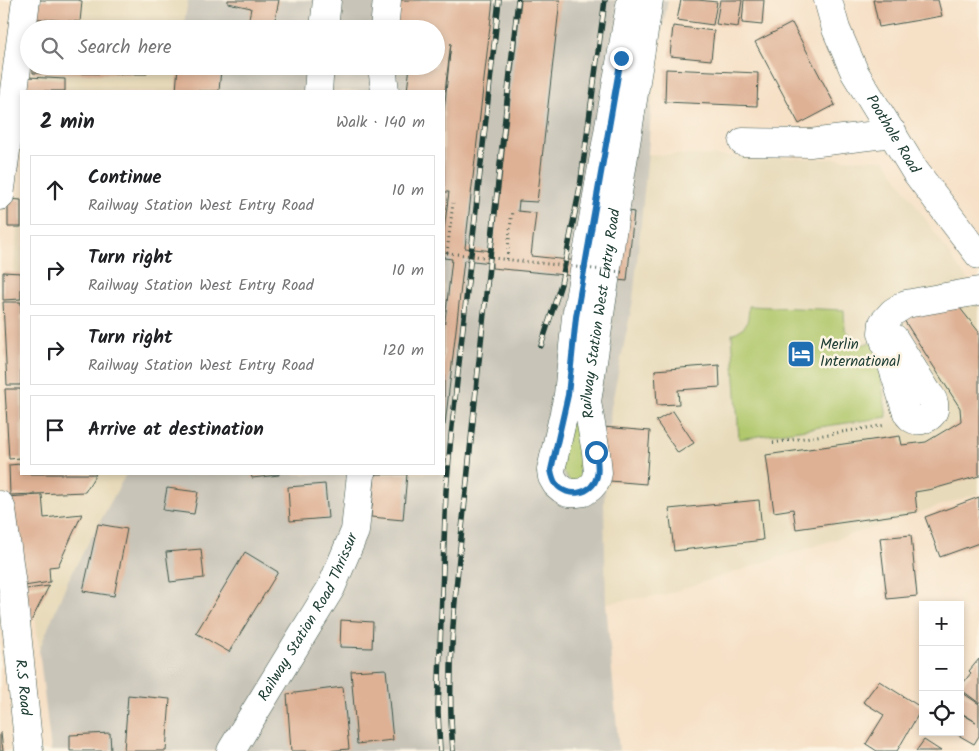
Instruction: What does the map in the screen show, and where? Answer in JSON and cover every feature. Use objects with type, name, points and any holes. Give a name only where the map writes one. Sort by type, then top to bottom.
[{"type":"street","points":[[21,20],[26,0]]},
{"type":"street","points":[[325,20],[327,0]]},
{"type":"street","points":[[385,20],[387,0]]},
{"type":"street","name":"Railway Station West Entry Road","points":[[631,0],[576,317],[568,395],[551,470],[556,484],[568,493],[584,492],[596,481],[598,474],[587,402],[649,0]]},
{"type":"street","name":"Poothole Road","points":[[828,0],[836,29],[855,73],[916,171],[977,247]]},
{"type":"street","points":[[0,196],[8,69],[20,23]]},
{"type":"street","points":[[318,90],[319,75]]},
{"type":"street","points":[[383,75],[385,90]]},
{"type":"street","points":[[743,142],[810,144],[893,133]]},
{"type":"street","points":[[893,312],[890,326],[894,338],[935,404],[934,411],[924,420],[917,420],[908,412],[882,333],[883,323],[893,312],[906,304],[979,291]]},
{"type":"street","name":"Railway Station Road Thrissur","points":[[231,751],[332,588],[355,531],[361,475]]},
{"type":"street","name":"R.S Road","points":[[1,502],[7,594],[30,751]]},
{"type":"path","points":[[453,203],[447,252],[622,272]]},
{"type":"path","points":[[507,259],[512,211]]},
{"type":"path","points":[[773,443],[895,423],[908,412]]},
{"type":"shaded area","points":[[46,0],[188,0],[185,20],[43,20]]},
{"type":"shaded area","points":[[188,0],[668,0],[653,80],[648,154],[633,301],[611,407],[604,503],[606,603],[619,751],[51,751],[39,650],[68,580],[125,475],[445,475],[445,90],[176,90],[177,75],[445,75],[445,20],[185,20]]},
{"type":"shaded area","points":[[36,75],[177,75],[176,90],[34,90]]},
{"type":"shaded area","name":"Merlin International","points":[[648,154],[885,160],[979,297],[979,493],[664,595],[606,603],[604,503],[611,407],[633,301]]},
{"type":"shaded area","points":[[20,198],[20,463],[12,384],[11,293]]},
{"type":"shaded area","points":[[21,475],[125,475],[68,580],[39,650]]},
{"type":"green space","points":[[749,306],[844,310],[845,329],[859,345],[875,342],[887,417],[739,439],[732,334],[746,324]]},
{"type":"green space","points":[[574,410],[591,467],[573,485],[558,465]]},
{"type":"building","points":[[32,0],[82,1],[80,20],[30,18]]},
{"type":"building","points":[[228,0],[279,0],[275,20],[249,20],[251,8],[228,3]]},
{"type":"building","points":[[399,0],[493,0],[465,248],[493,251],[521,0],[560,0],[537,202],[519,201],[518,211],[536,213],[531,256],[617,265],[623,210],[634,212],[627,281],[492,268],[492,263],[464,260],[445,425],[445,320],[452,259],[445,258],[445,222],[449,192],[445,192],[445,102],[451,43],[445,91],[407,90],[409,75],[445,75],[445,20],[397,20]]},
{"type":"building","points":[[681,0],[717,2],[713,25],[677,20]]},
{"type":"building","points":[[720,0],[742,0],[738,27],[716,24]]},
{"type":"building","points":[[744,0],[764,0],[762,25],[742,23]]},
{"type":"building","points":[[873,0],[938,0],[942,16],[879,27]]},
{"type":"building","points":[[792,23],[835,105],[799,124],[755,42]]},
{"type":"building","points":[[673,26],[714,31],[711,60],[670,56]]},
{"type":"building","points":[[666,69],[758,73],[757,106],[665,102]]},
{"type":"building","points":[[177,75],[220,75],[219,90],[176,90]]},
{"type":"building","points":[[28,77],[65,79],[65,90],[27,90]]},
{"type":"building","points":[[8,199],[20,200],[20,227],[8,227]]},
{"type":"building","points":[[3,272],[20,273],[20,299],[3,300]]},
{"type":"building","points":[[952,298],[979,332],[979,476],[915,492],[917,512],[796,529],[793,509],[774,512],[766,455],[900,436],[902,445],[926,442],[961,421],[960,408],[904,320]]},
{"type":"building","points":[[3,302],[20,302],[20,385],[7,385]]},
{"type":"building","points":[[719,365],[720,387],[678,390],[679,404],[657,405],[655,370]]},
{"type":"building","points":[[5,389],[20,389],[20,458],[9,459]]},
{"type":"building","points":[[673,411],[694,443],[678,453],[656,421]]},
{"type":"building","points":[[603,427],[650,431],[646,484],[598,480]]},
{"type":"building","points":[[20,464],[20,475],[95,475],[85,492],[10,495],[9,465]]},
{"type":"building","points":[[251,475],[279,475],[252,478]]},
{"type":"building","points":[[375,475],[407,475],[403,520],[371,517]]},
{"type":"building","points":[[325,484],[328,518],[290,521],[288,487]]},
{"type":"building","points":[[167,488],[198,492],[194,514],[163,510]]},
{"type":"building","points":[[42,495],[44,518],[82,514],[58,566],[49,567],[50,582],[18,587],[4,497]]},
{"type":"building","points":[[979,497],[979,543],[940,557],[925,517]]},
{"type":"building","points":[[759,500],[763,540],[674,551],[669,509]]},
{"type":"building","points":[[98,524],[127,529],[114,596],[83,591]]},
{"type":"building","points":[[911,535],[917,596],[887,599],[880,538]]},
{"type":"building","points":[[201,549],[204,578],[170,582],[166,552]]},
{"type":"building","points":[[245,552],[278,572],[229,652],[196,633]]},
{"type":"building","points":[[49,586],[24,635],[19,590]]},
{"type":"building","points":[[341,620],[373,622],[372,648],[340,647]]},
{"type":"building","points":[[979,659],[979,703],[964,692],[964,682],[971,673],[969,671]]},
{"type":"building","points":[[386,669],[393,740],[357,744],[351,671]]},
{"type":"building","points":[[879,681],[919,706],[919,713],[897,751],[877,751],[866,744],[884,715],[863,702]]},
{"type":"building","points":[[343,687],[349,749],[291,751],[287,694]]},
{"type":"building","points":[[964,694],[979,704],[979,736],[974,744],[960,736],[964,736],[964,715],[976,722],[964,714]]},
{"type":"building","points":[[128,695],[170,699],[166,751],[124,751]]},
{"type":"building","points":[[1,733],[3,751],[0,751]]},
{"type":"building","points":[[110,733],[111,751],[70,751],[70,735]]},
{"type":"building","points":[[924,740],[941,751],[916,751]]},
{"type":"railway","points":[[440,751],[438,712],[446,491],[499,0]]},
{"type":"railway","points":[[453,751],[451,681],[457,576],[518,0]]},
{"type":"railway","points":[[541,346],[561,284],[580,187],[605,0]]},
{"type":"place","name":"Merlin International","points":[[801,354]]},
{"type":"route","points":[[596,452],[598,474],[596,481],[591,487],[584,492],[568,493],[556,484],[551,470],[568,395],[576,317],[621,58]]}]
